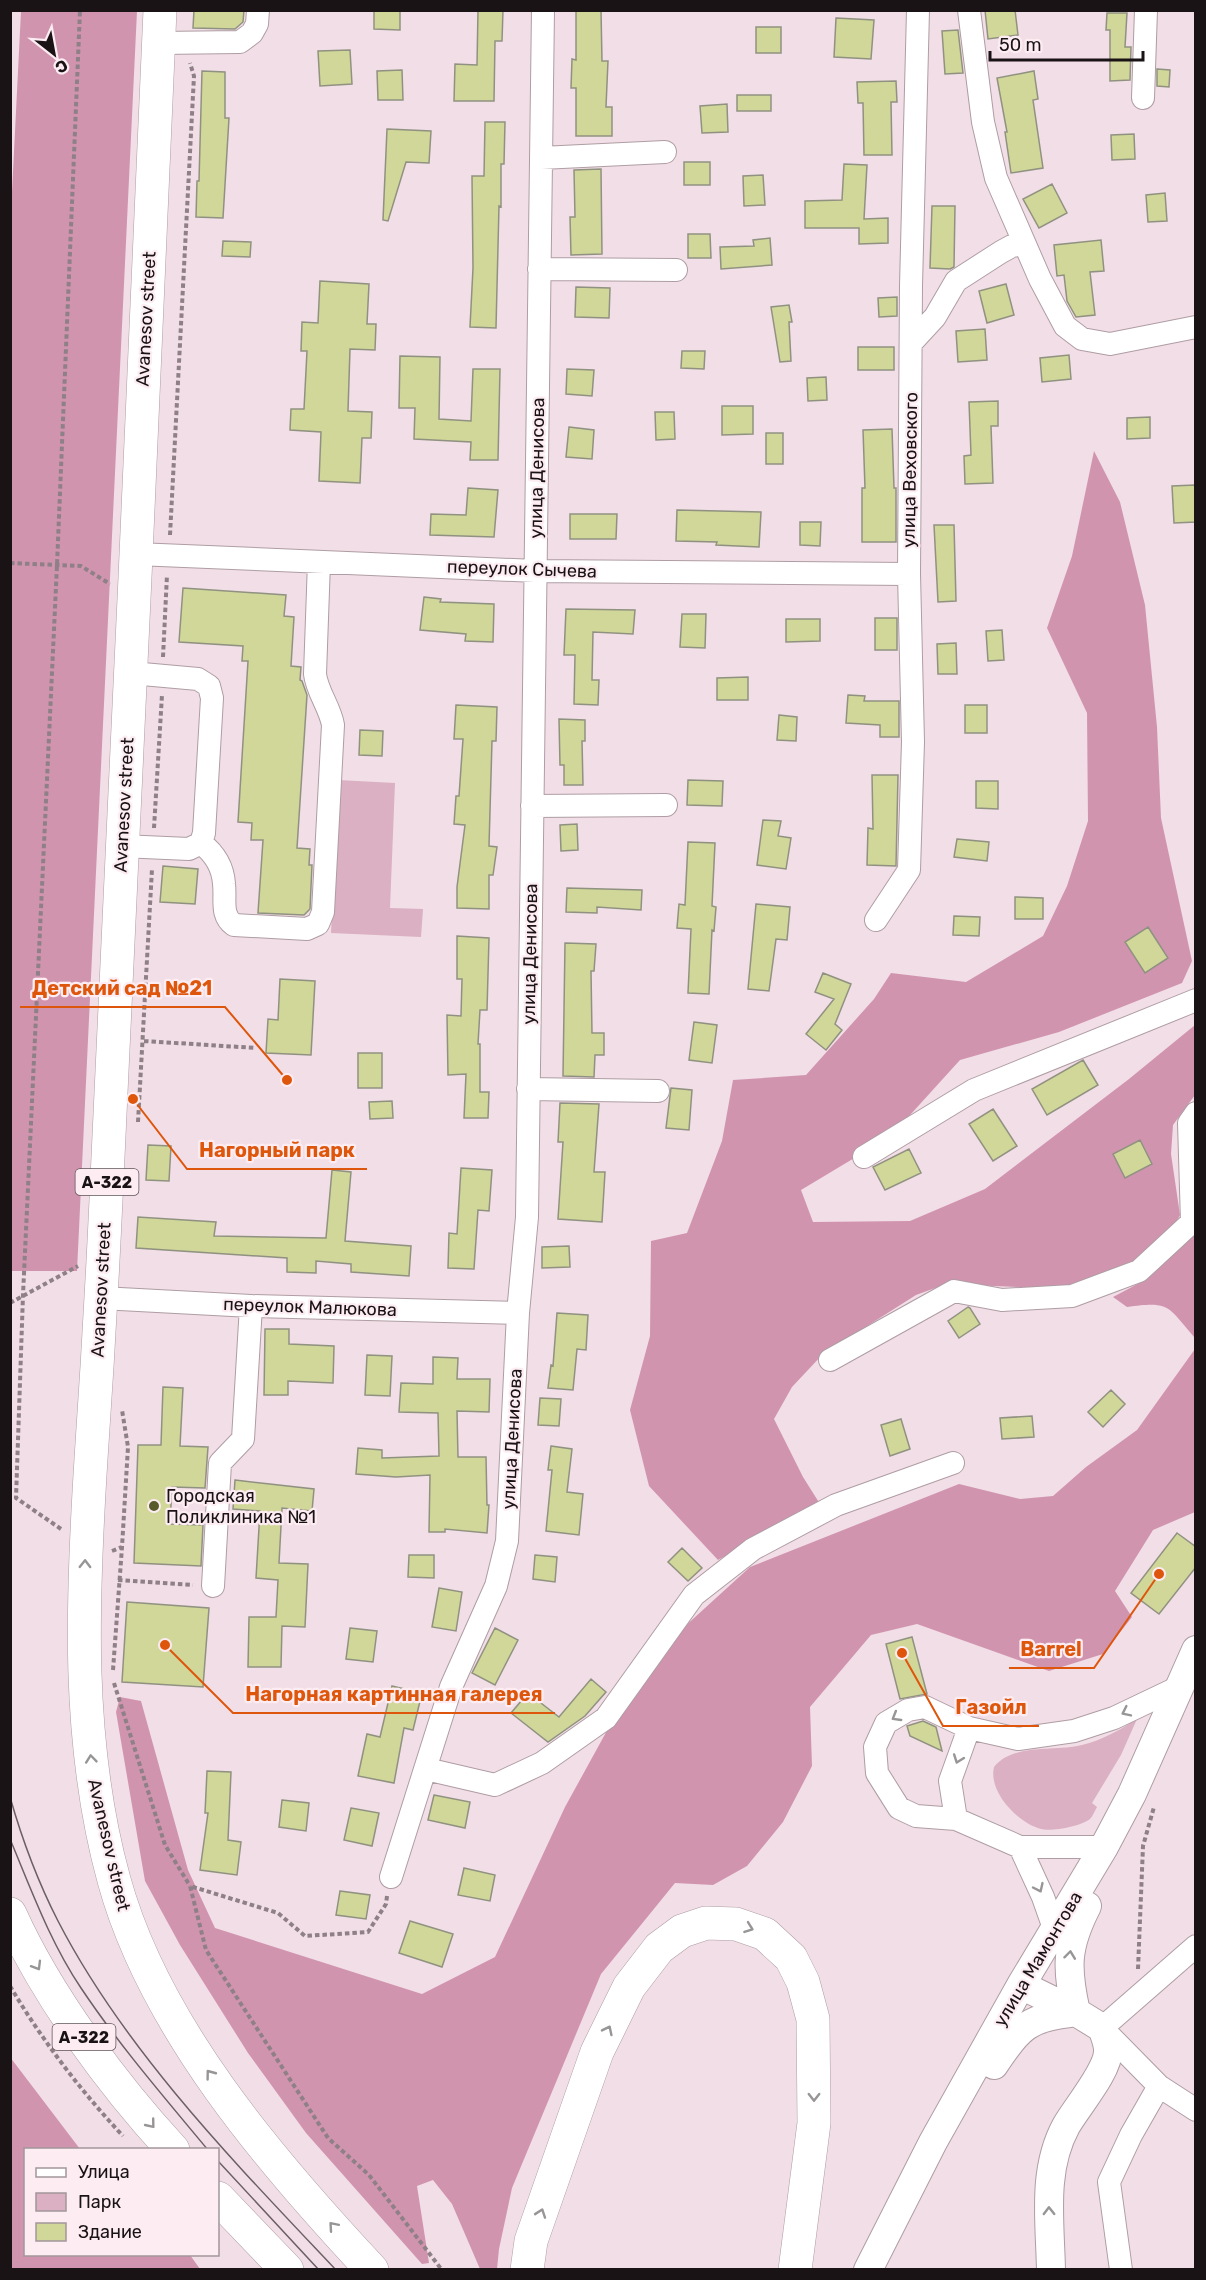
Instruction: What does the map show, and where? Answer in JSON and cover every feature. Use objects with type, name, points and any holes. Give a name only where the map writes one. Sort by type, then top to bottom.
[{"type":"highway","name":"Avanesov street","points":[[160,10],[171,43],[136,554],[101,1298],[86,1546],[84,1691],[95,1800],[113,1879],[130,1934],[161,1996],[204,2065],[251,2130],[372,2270]]},
{"type":"highway","name":"А-322","points":[[10,1914],[22,1940],[64,2010],[106,2068],[171,2148]]},
{"type":"highway","points":[[527,2270],[531,2241],[597,2052],[629,1987],[659,1948],[682,1931],[706,1923],[736,1924],[765,1934],[791,1958],[803,1982],[813,2019],[814,2123],[795,2270]]},
{"type":"highway","points":[[227,2208],[274,2270]]},
{"type":"highway","points":[[227,2208],[287,2270]]},
{"type":"main road","name":"улица Мамонтова","points":[[868,2267],[933,2142],[1022,1984],[1104,1847],[1143,1799],[1179,1687],[1196,1650]]},
{"type":"main road","points":[[1076,2012],[1068,1968],[1071,1942],[1113,1854],[1129,1814],[1143,1799]]},
{"type":"main road","points":[[1022,1984],[1102,2028],[1109,2053],[1101,2073],[1066,2126],[1053,2157],[1049,2184],[1051,2270]]},
{"type":"main road","points":[[933,2142],[958,2120],[1011,2039],[1025,2025],[1037,2019],[1076,2012]]},
{"type":"street","points":[[171,43],[240,42],[252,33],[258,24],[258,10]]},
{"type":"street","name":"улица Денисова","points":[[391,1877],[451,1687],[496,1587],[507,1541],[518,1313],[527,1217],[543,10]]},
{"type":"street","name":"улица Веховского","points":[[876,920],[909,870],[913,742],[909,574],[911,343],[918,10]]},
{"type":"street","points":[[969,10],[986,133],[996,178],[1024,244],[1065,326],[1082,339],[1110,344],[1196,327]]},
{"type":"street","points":[[1143,98],[1146,10]]},
{"type":"street","points":[[541,158],[665,152]]},
{"type":"street","points":[[911,343],[935,317],[956,281],[1012,246],[1024,244]]},
{"type":"street","points":[[539,269],[676,270]]},
{"type":"street","name":"переулок Сычева","points":[[136,554],[535,571],[909,574]]},
{"type":"street","points":[[201,843],[210,850],[221,869],[225,915],[234,925],[307,929],[318,924],[323,912],[333,725],[329,708],[317,686],[315,674],[318,562]]},
{"type":"street","points":[[121,846],[189,849],[201,843],[204,833],[212,692],[205,682],[198,679],[131,673]]},
{"type":"street","points":[[532,806],[666,805]]},
{"type":"street","points":[[864,1157],[974,1089],[1196,1000]]},
{"type":"street","points":[[528,1089],[658,1091]]},
{"type":"street","points":[[830,1360],[954,1292],[1002,1300],[1072,1296],[1139,1271],[1192,1222],[1189,1123],[1196,1113]]},
{"type":"street","name":"переулок Малюкова","points":[[101,1298],[251,1306],[518,1313]]},
{"type":"street","points":[[213,1586],[220,1463],[243,1439],[251,1306]]},
{"type":"street","points":[[426,1769],[495,1785],[542,1763],[606,1718],[694,1595],[753,1550],[836,1506],[953,1462]]},
{"type":"street","points":[[1104,1847],[1020,1847],[956,1819],[915,1816],[899,1808],[877,1773],[874,1747],[886,1723],[908,1710],[925,1707],[969,1728],[1018,1739],[1074,1731],[1114,1718],[1179,1687]]},
{"type":"street","points":[[956,1819],[950,1781],[969,1728]]},
{"type":"street","points":[[1020,1847],[1043,1897],[1055,1931]]},
{"type":"street","points":[[1196,1946],[1102,2028],[1159,2086],[1196,2110]]},
{"type":"street","points":[[1121,2270],[1109,2182],[1131,2135],[1159,2086]]},
{"type":"path","points":[[80,10],[16,1498],[103,1555],[122,1547]]},
{"type":"path","points":[[138,1128],[194,76],[171,43]]},
{"type":"path","points":[[10,563],[81,566],[116,588]]},
{"type":"path","points":[[144,1041],[256,1048]]},
{"type":"path","points":[[10,1303],[81,1265]]},
{"type":"path","points":[[121,1404],[128,1447],[113,1681],[165,1845],[190,1886],[206,1950],[328,2138],[369,2175],[442,2270]]},
{"type":"path","points":[[118,1580],[213,1586]]},
{"type":"path","points":[[1136,1998],[1143,1799]]},
{"type":"path","points":[[190,1886],[278,1913],[305,1936],[368,1932],[386,1904],[391,1877]]},
{"type":"path","points":[[10,1986],[35,2028],[99,2111],[128,2142]]},
{"type":"green space","points":[[338,780],[395,783],[390,908],[423,909],[421,937],[331,933]]},
{"type":"green space","points":[[1137,1719],[1121,1755],[1092,1803],[1097,1807],[1086,1822],[1059,1829],[1041,1829],[1032,1826],[1014,1813],[1000,1796],[993,1777],[994,1767],[1002,1759],[1023,1751],[1071,1747],[1089,1743]]},
{"type":"shaded area","points":[[21,11],[137,11],[77,1271],[10,1271],[10,232]]},
{"type":"shaded area","points":[[1094,451],[1120,502],[1145,605],[1157,727],[1161,818],[1192,961],[1182,983],[1059,1032],[960,1060],[891,1136],[801,1190],[813,1222],[910,1221],[985,1189],[1129,1079],[1195,1025],[1195,1095],[1173,1125],[1171,1154],[1180,1215],[1170,1234],[1133,1262],[1066,1289],[946,1284],[916,1295],[823,1354],[792,1387],[774,1419],[803,1477],[820,1504],[718,1560],[649,1486],[630,1410],[650,1336],[651,1241],[687,1233],[722,1141],[733,1080],[806,1075],[874,999],[891,973],[966,982],[1043,936],[1067,886],[1088,821],[1087,713],[1047,628],[1072,556]]},
{"type":"shaded area","points":[[1195,1232],[1195,1338],[1167,1308],[1152,1305],[1127,1307],[1113,1297],[1147,1279]]},
{"type":"shaded area","points":[[1195,1349],[1195,1512],[1153,1530],[1115,1591],[1132,1617],[1103,1654],[1049,1671],[917,1624],[871,1635],[810,1707],[812,1766],[783,1822],[747,1866],[713,1885],[675,1883],[601,1974],[512,2188],[497,2269],[480,2269],[452,2204],[433,2180],[417,2186],[429,2263],[422,2264],[306,2133],[248,2053],[180,1945],[145,1881],[116,1712],[120,1697],[141,1701],[188,1870],[215,1928],[422,1994],[495,1957],[565,1807],[609,1727],[671,1639],[750,1567],[959,1484],[1020,1499],[1053,1496],[1086,1467],[1137,1430]]},
{"type":"shaded area","points":[[10,2057],[79,2148],[24,2148],[24,2256],[191,2256],[200,2269],[11,2269]]},
{"type":"building","points":[[194,10],[244,10],[243,22],[235,29],[193,28]]},
{"type":"building","points":[[374,10],[400,10],[400,30],[374,29]]},
{"type":"building","points":[[478,10],[503,10],[502,41],[495,41],[494,101],[454,101],[455,64],[477,65]]},
{"type":"building","points":[[576,10],[601,10],[602,61],[608,61],[606,107],[612,107],[612,136],[576,136],[576,88],[571,88],[572,59],[576,60]]},
{"type":"building","points":[[985,10],[1015,10],[1018,35],[988,39]]},
{"type":"building","points":[[1107,13],[1127,13],[1125,47],[1131,47],[1130,80],[1110,81],[1110,30],[1106,30]]},
{"type":"building","points":[[836,18],[874,20],[871,59],[834,57]]},
{"type":"building","points":[[756,27],[781,27],[781,53],[756,53]]},
{"type":"building","points":[[958,30],[963,73],[945,74],[942,31]]},
{"type":"building","points":[[350,50],[352,84],[320,86],[318,51]]},
{"type":"building","points":[[1157,69],[1170,70],[1169,87],[1157,86]]},
{"type":"building","points":[[402,70],[403,100],[378,100],[377,71]]},
{"type":"building","points":[[202,71],[225,72],[225,118],[229,118],[223,218],[196,217]]},
{"type":"building","points":[[1034,71],[1038,99],[1033,100],[1043,168],[1011,173],[1005,132],[1007,132],[997,78]]},
{"type":"building","points":[[896,81],[897,102],[891,102],[892,155],[864,155],[863,103],[858,103],[857,82]]},
{"type":"building","points":[[737,95],[771,95],[771,111],[737,111]]},
{"type":"building","points":[[727,104],[728,132],[702,133],[700,106]]},
{"type":"building","points":[[485,122],[505,122],[504,164],[501,164],[501,207],[499,206],[496,328],[470,327],[473,268],[472,176],[484,176]]},
{"type":"building","points":[[387,129],[431,131],[429,163],[406,162],[388,221],[383,220]]},
{"type":"building","points":[[1134,134],[1135,159],[1112,160],[1111,135]]},
{"type":"building","points":[[684,162],[710,162],[710,185],[684,185]]},
{"type":"building","points":[[844,164],[867,165],[864,219],[888,218],[888,243],[859,244],[859,228],[805,228],[805,201],[842,200]]},
{"type":"building","points":[[601,169],[602,254],[571,255],[570,217],[575,217],[574,170]]},
{"type":"building","points":[[763,175],[765,205],[744,206],[743,176]]},
{"type":"building","points":[[1052,184],[1067,213],[1039,228],[1023,199]]},
{"type":"building","points":[[1165,193],[1167,221],[1148,222],[1146,195]]},
{"type":"building","points":[[932,206],[955,206],[954,267],[950,269],[930,268]]},
{"type":"building","points":[[688,234],[710,234],[711,258],[688,258]]},
{"type":"building","points":[[770,238],[772,265],[721,269],[720,247],[754,246],[753,240]]},
{"type":"building","points":[[1101,240],[1104,271],[1090,272],[1095,315],[1076,317],[1067,301],[1064,275],[1057,276],[1054,245]]},
{"type":"building","points":[[223,241],[251,242],[250,257],[222,256]]},
{"type":"building","points":[[320,281],[369,284],[367,324],[376,324],[375,350],[350,349],[348,411],[372,412],[371,438],[362,438],[360,483],[319,481],[321,432],[290,430],[291,409],[304,409],[307,351],[301,351],[302,322],[318,323]]},
{"type":"building","points":[[1006,284],[1014,315],[987,323],[979,291]]},
{"type":"building","points":[[576,287],[610,288],[609,318],[575,317]]},
{"type":"building","points":[[897,297],[897,316],[879,317],[878,298]]},
{"type":"building","points":[[789,305],[792,322],[789,322],[791,361],[780,362],[771,307]]},
{"type":"building","points":[[985,329],[987,360],[958,362],[956,331]]},
{"type":"building","points":[[858,347],[894,347],[894,370],[858,370]]},
{"type":"building","points":[[682,351],[705,351],[704,369],[681,368]]},
{"type":"building","points":[[1069,355],[1071,379],[1042,382],[1040,358]]},
{"type":"building","points":[[400,356],[440,357],[439,419],[471,421],[473,369],[500,369],[498,460],[470,460],[471,442],[414,439],[415,408],[399,408]]},
{"type":"building","points":[[567,369],[594,370],[592,396],[566,394]]},
{"type":"building","points":[[826,377],[827,400],[808,401],[807,378]]},
{"type":"building","points":[[998,401],[998,426],[991,426],[993,483],[965,484],[964,456],[971,455],[969,402]]},
{"type":"building","points":[[722,406],[753,406],[753,434],[722,435]]},
{"type":"building","points":[[655,412],[674,412],[675,439],[656,440]]},
{"type":"building","points":[[1150,417],[1150,438],[1127,439],[1127,418]]},
{"type":"building","points":[[569,427],[594,430],[592,459],[566,457]]},
{"type":"building","points":[[892,429],[894,488],[896,488],[896,542],[862,542],[862,488],[865,488],[863,430]]},
{"type":"building","points":[[766,433],[783,433],[783,464],[766,464]]},
{"type":"building","points":[[1195,485],[1196,522],[1174,523],[1172,486]]},
{"type":"building","points":[[468,488],[498,490],[494,537],[430,535],[431,514],[466,515]]},
{"type":"building","points":[[677,510],[761,512],[759,547],[716,545],[717,542],[676,541]]},
{"type":"building","points":[[570,514],[617,514],[616,539],[570,539]]},
{"type":"building","points":[[800,522],[821,522],[820,546],[800,545]]},
{"type":"building","points":[[934,525],[954,525],[956,601],[938,602]]},
{"type":"building","points":[[183,588],[286,595],[284,616],[294,617],[291,666],[301,667],[300,680],[307,695],[297,848],[310,849],[309,865],[312,865],[310,909],[304,915],[258,913],[263,840],[251,840],[252,823],[238,822],[248,661],[242,661],[243,646],[179,642]]},
{"type":"building","points":[[424,597],[441,599],[440,602],[494,604],[493,642],[465,641],[466,634],[420,630]]},
{"type":"building","points":[[566,609],[635,610],[633,634],[593,632],[592,680],[599,680],[598,705],[574,704],[575,655],[564,655]]},
{"type":"building","points":[[682,614],[706,614],[705,648],[680,647]]},
{"type":"building","points":[[875,618],[897,618],[897,650],[875,650]]},
{"type":"building","points":[[786,619],[820,619],[820,641],[786,642]]},
{"type":"building","points":[[1002,630],[1004,660],[988,661],[986,631]]},
{"type":"building","points":[[956,643],[957,674],[938,674],[937,644]]},
{"type":"building","points":[[748,677],[748,700],[717,700],[717,678]]},
{"type":"building","points":[[848,695],[865,696],[864,701],[899,701],[899,737],[880,737],[880,725],[846,723]]},
{"type":"building","points":[[456,705],[497,707],[496,741],[492,741],[489,846],[497,847],[493,875],[489,875],[489,909],[457,908],[457,887],[465,825],[454,824],[456,796],[459,796],[463,739],[454,739]]},
{"type":"building","points":[[965,705],[987,705],[987,733],[965,733]]},
{"type":"building","points":[[779,715],[797,717],[796,741],[777,740]]},
{"type":"building","points":[[559,719],[585,720],[585,741],[582,741],[583,785],[564,785],[564,765],[560,765]]},
{"type":"building","points":[[360,730],[383,731],[382,756],[359,755]]},
{"type":"building","points":[[872,775],[898,775],[896,866],[867,865],[868,828],[873,829]]},
{"type":"building","points":[[688,780],[723,781],[722,806],[687,805]]},
{"type":"building","points":[[976,781],[998,781],[998,809],[976,808]]},
{"type":"building","points":[[763,820],[781,821],[778,836],[791,838],[786,869],[757,865]]},
{"type":"building","points":[[577,824],[578,850],[561,851],[560,825]]},
{"type":"building","points":[[957,839],[989,842],[987,861],[954,857]]},
{"type":"building","points":[[688,842],[715,843],[712,906],[716,907],[714,931],[712,930],[709,994],[688,993],[691,929],[677,928],[679,904],[685,905]]},
{"type":"building","points":[[163,866],[198,869],[195,904],[160,902]]},
{"type":"building","points":[[567,888],[642,890],[641,910],[597,907],[597,913],[566,912]]},
{"type":"building","points":[[1015,897],[1043,898],[1043,919],[1015,919]]},
{"type":"building","points":[[756,904],[790,907],[787,940],[776,939],[769,991],[748,989]]},
{"type":"building","points":[[954,916],[980,917],[979,936],[953,935]]},
{"type":"building","points":[[1148,927],[1168,958],[1145,973],[1125,942]]},
{"type":"building","points":[[457,936],[489,938],[487,1010],[480,1010],[478,1044],[480,1044],[480,1092],[489,1092],[488,1118],[464,1118],[466,1074],[448,1075],[447,1015],[461,1016],[462,979],[457,979]]},
{"type":"building","points":[[565,943],[596,944],[594,971],[591,971],[592,1033],[604,1033],[604,1055],[595,1055],[594,1077],[563,1076]]},
{"type":"building","points":[[823,973],[851,984],[835,1024],[842,1030],[826,1050],[806,1034],[834,999],[815,992]]},
{"type":"building","points":[[280,979],[315,981],[311,1055],[266,1053],[268,1019],[278,1020]]},
{"type":"building","points":[[694,1022],[717,1025],[712,1063],[689,1060]]},
{"type":"building","points":[[358,1053],[382,1053],[382,1088],[358,1088]]},
{"type":"building","points":[[1083,1060],[1098,1085],[1047,1115],[1032,1089]]},
{"type":"building","points":[[671,1088],[692,1090],[689,1130],[666,1128]]},
{"type":"building","points":[[392,1101],[393,1118],[370,1119],[369,1102]]},
{"type":"building","points":[[560,1103],[599,1104],[594,1172],[605,1172],[602,1222],[558,1219],[563,1142],[558,1142]]},
{"type":"building","points":[[993,1109],[1017,1146],[993,1161],[969,1124]]},
{"type":"building","points":[[1140,1140],[1152,1164],[1125,1178],[1113,1154]]},
{"type":"building","points":[[148,1145],[171,1146],[169,1181],[146,1180]]},
{"type":"building","points":[[909,1149],[921,1173],[885,1190],[873,1167]]},
{"type":"building","points":[[461,1168],[492,1170],[489,1211],[478,1210],[474,1269],[448,1268],[449,1233],[457,1234]]},
{"type":"building","points":[[332,1170],[351,1172],[345,1241],[411,1246],[409,1276],[351,1272],[351,1264],[316,1261],[316,1273],[287,1272],[287,1258],[136,1248],[138,1217],[216,1222],[214,1236],[326,1238]]},
{"type":"building","points":[[569,1246],[570,1267],[542,1268],[542,1247]]},
{"type":"building","points":[[968,1307],[980,1324],[959,1338],[948,1321]]},
{"type":"building","points":[[557,1313],[588,1315],[586,1350],[577,1349],[573,1390],[548,1388],[551,1365],[553,1366]]},
{"type":"building","points":[[265,1329],[289,1329],[289,1344],[334,1346],[333,1383],[288,1381],[288,1395],[264,1395]]},
{"type":"building","points":[[367,1355],[392,1356],[390,1396],[365,1395]]},
{"type":"building","points":[[433,1357],[458,1358],[457,1379],[490,1379],[489,1412],[457,1411],[458,1457],[486,1457],[487,1505],[489,1505],[487,1533],[445,1529],[445,1532],[429,1532],[430,1475],[396,1477],[356,1474],[358,1448],[382,1450],[382,1458],[439,1456],[438,1413],[399,1412],[401,1383],[433,1384]]},
{"type":"building","name":"Городская Поликлиника №1","points":[[163,1387],[183,1388],[180,1446],[208,1447],[205,1488],[172,1487],[170,1524],[203,1525],[201,1566],[134,1563],[138,1445],[161,1445]]},
{"type":"building","points":[[1111,1390],[1125,1404],[1103,1427],[1088,1412]]},
{"type":"building","points":[[540,1398],[561,1399],[559,1426],[538,1425]]},
{"type":"building","points":[[1032,1416],[1034,1437],[1002,1439],[1000,1418]]},
{"type":"building","points":[[901,1419],[910,1449],[890,1456],[881,1425]]},
{"type":"building","points":[[551,1446],[572,1449],[567,1492],[583,1494],[579,1535],[546,1531],[552,1470],[548,1470]]},
{"type":"building","points":[[235,1480],[314,1489],[312,1511],[282,1508],[279,1563],[308,1564],[305,1627],[282,1626],[281,1667],[248,1667],[249,1617],[276,1617],[278,1580],[256,1578],[260,1511],[233,1509]]},
{"type":"building","points":[[1177,1533],[1196,1547],[1196,1567],[1159,1614],[1131,1593]]},
{"type":"building","points":[[682,1548],[702,1568],[688,1581],[668,1562]]},
{"type":"building","points":[[409,1555],[434,1555],[434,1578],[408,1577]]},
{"type":"building","points":[[535,1555],[557,1557],[555,1582],[533,1579]]},
{"type":"building","points":[[439,1588],[462,1592],[456,1631],[432,1627]]},
{"type":"building","points":[[127,1602],[209,1608],[203,1687],[122,1682]]},
{"type":"building","points":[[350,1628],[377,1631],[373,1662],[346,1659]]},
{"type":"building","points":[[495,1628],[518,1640],[495,1685],[472,1673]]},
{"type":"building","points":[[912,1637],[927,1694],[900,1699],[886,1644]]},
{"type":"building","points":[[591,1679],[606,1692],[585,1716],[548,1742],[511,1713],[528,1693],[559,1717]]},
{"type":"building","points":[[392,1686],[422,1693],[413,1730],[404,1728],[394,1783],[358,1776],[367,1734],[380,1737]]},
{"type":"building","points":[[923,1721],[936,1727],[942,1751],[910,1736],[907,1726]]},
{"type":"building","points":[[207,1771],[231,1772],[228,1840],[241,1842],[237,1875],[200,1870],[208,1813],[205,1813]]},
{"type":"building","points":[[434,1795],[470,1802],[465,1828],[428,1820]]},
{"type":"building","points":[[282,1800],[309,1803],[306,1831],[279,1827]]},
{"type":"building","points":[[351,1808],[379,1813],[372,1846],[344,1840]]},
{"type":"building","points":[[464,1868],[495,1875],[490,1901],[458,1895]]},
{"type":"building","points":[[340,1891],[370,1895],[366,1919],[336,1915]]},
{"type":"building","points":[[410,1921],[453,1934],[442,1967],[399,1953]]},
{"type":"tram line","points":[[10,1797],[31,1860],[58,1921],[85,1969],[116,2015],[185,2105],[336,2270]]},
{"type":"tram line","points":[[10,1839],[50,1934],[81,1988],[126,2050],[206,2148]]},
{"type":"tram line","points":[[219,2162],[319,2270]]},
{"type":"place","name":"Детский сад №21","points":[[287,1080]]},
{"type":"place","name":"Нагорный парк","points":[[133,1099]]},
{"type":"place","name":"Городская Поликлиника №1","points":[[154,1506]]},
{"type":"place","name":"Barrel","points":[[1159,1574]]},
{"type":"place","name":"Нагорная картинная галерея","points":[[165,1645]]},
{"type":"place","name":"Газойл","points":[[902,1653]]}]
